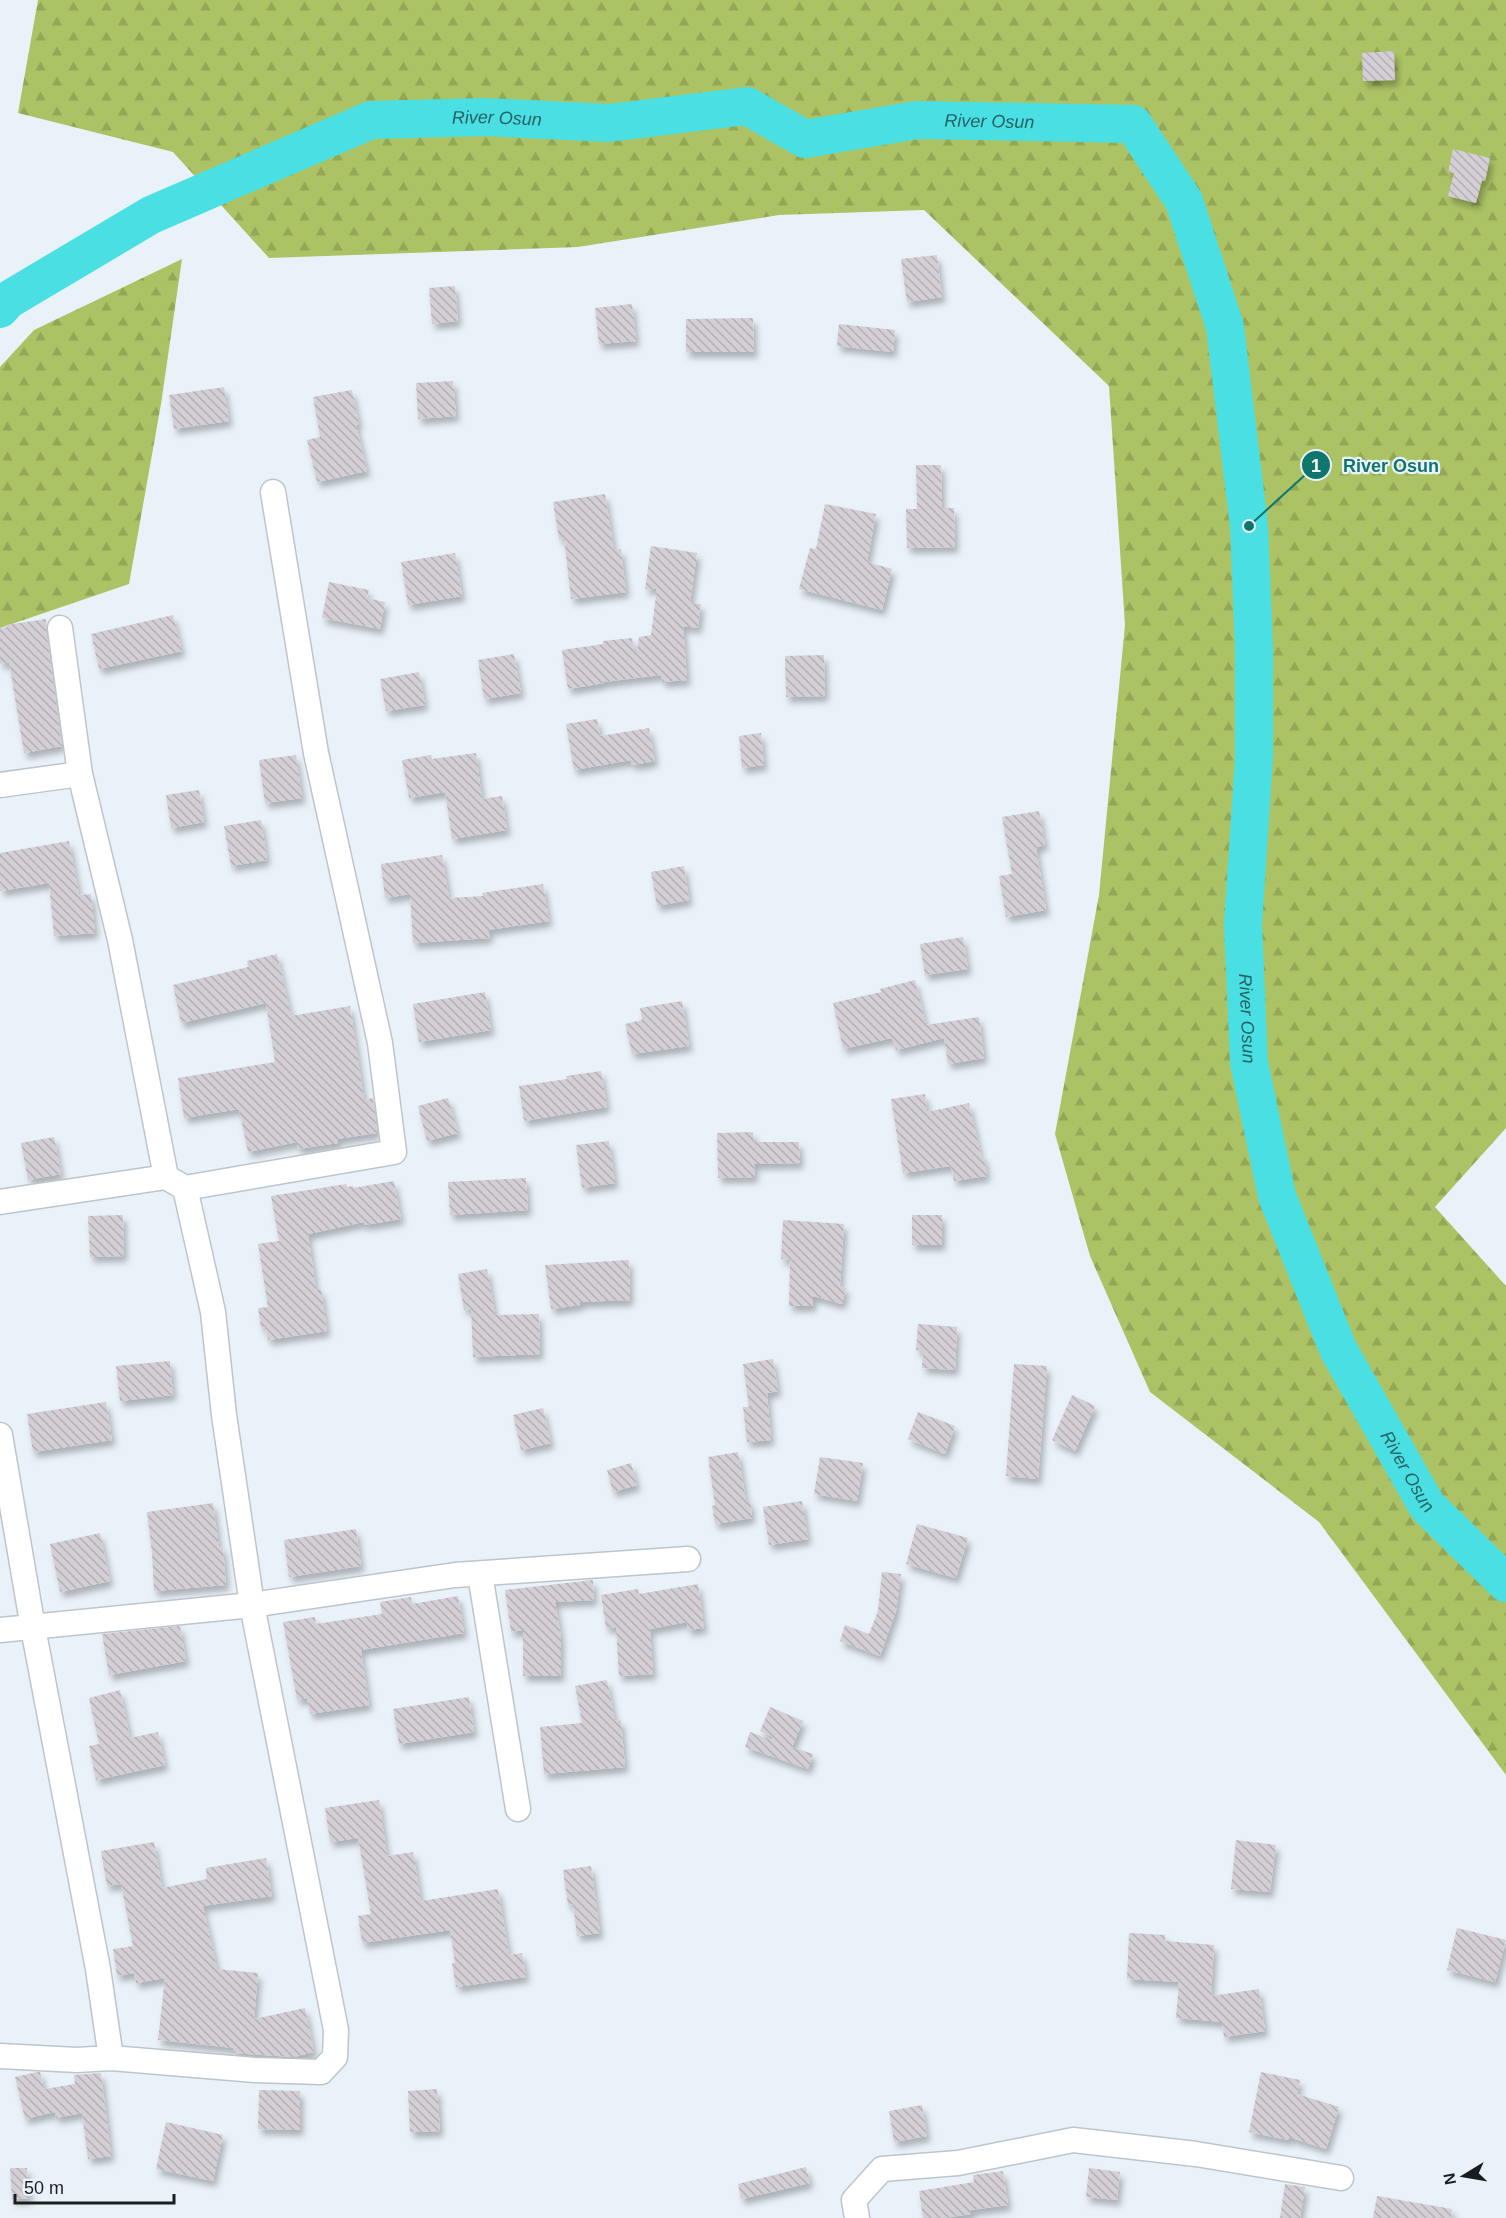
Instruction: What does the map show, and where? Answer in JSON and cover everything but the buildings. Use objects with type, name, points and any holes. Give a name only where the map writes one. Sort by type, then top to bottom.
[{"type":"street","points":[[0,1202],[176,1183],[394,1152],[380,1043],[316,753],[273,492]]},
{"type":"street","points":[[0,2056],[77,2060],[111,2058],[255,2070],[321,2072],[335,2057],[336,2030],[252,1605],[224,1415],[213,1312],[176,1183],[80,774],[60,628]]},
{"type":"street","points":[[0,785],[80,774]]},
{"type":"street","points":[[0,1435],[33,1628],[98,1969],[111,2058]]},
{"type":"street","points":[[0,1630],[252,1605],[480,1574],[688,1559]]},
{"type":"street","points":[[480,1574],[518,1809]]},
{"type":"street","points":[[857,2218],[854,2200],[882,2169],[958,2163],[1073,2140],[1196,2154],[1341,2178]]},
{"type":"green space","points":[[38,0],[1506,0],[1506,1128],[1435,1207],[1506,1286],[1506,1775],[1319,1522],[1150,1392],[1090,1256],[1055,1134],[1099,895],[1125,625],[1109,386],[924,210],[779,215],[578,247],[269,258],[173,152],[18,113]]},
{"type":"green space","points":[[182,259],[161,404],[129,584],[0,628],[0,367],[34,330]]},
{"type":"waterway","name":"River Osun","points":[[0,309],[8,300],[151,215],[371,120],[485,117],[609,123],[747,106],[805,139],[917,120],[1133,124],[1184,201],[1225,327],[1249,526],[1254,648],[1254,757],[1243,925],[1249,1063],[1277,1196],[1338,1349],[1427,1506],[1506,1583]]},
{"type":"place","name":"River Osun","points":[[1249,526]]}]
